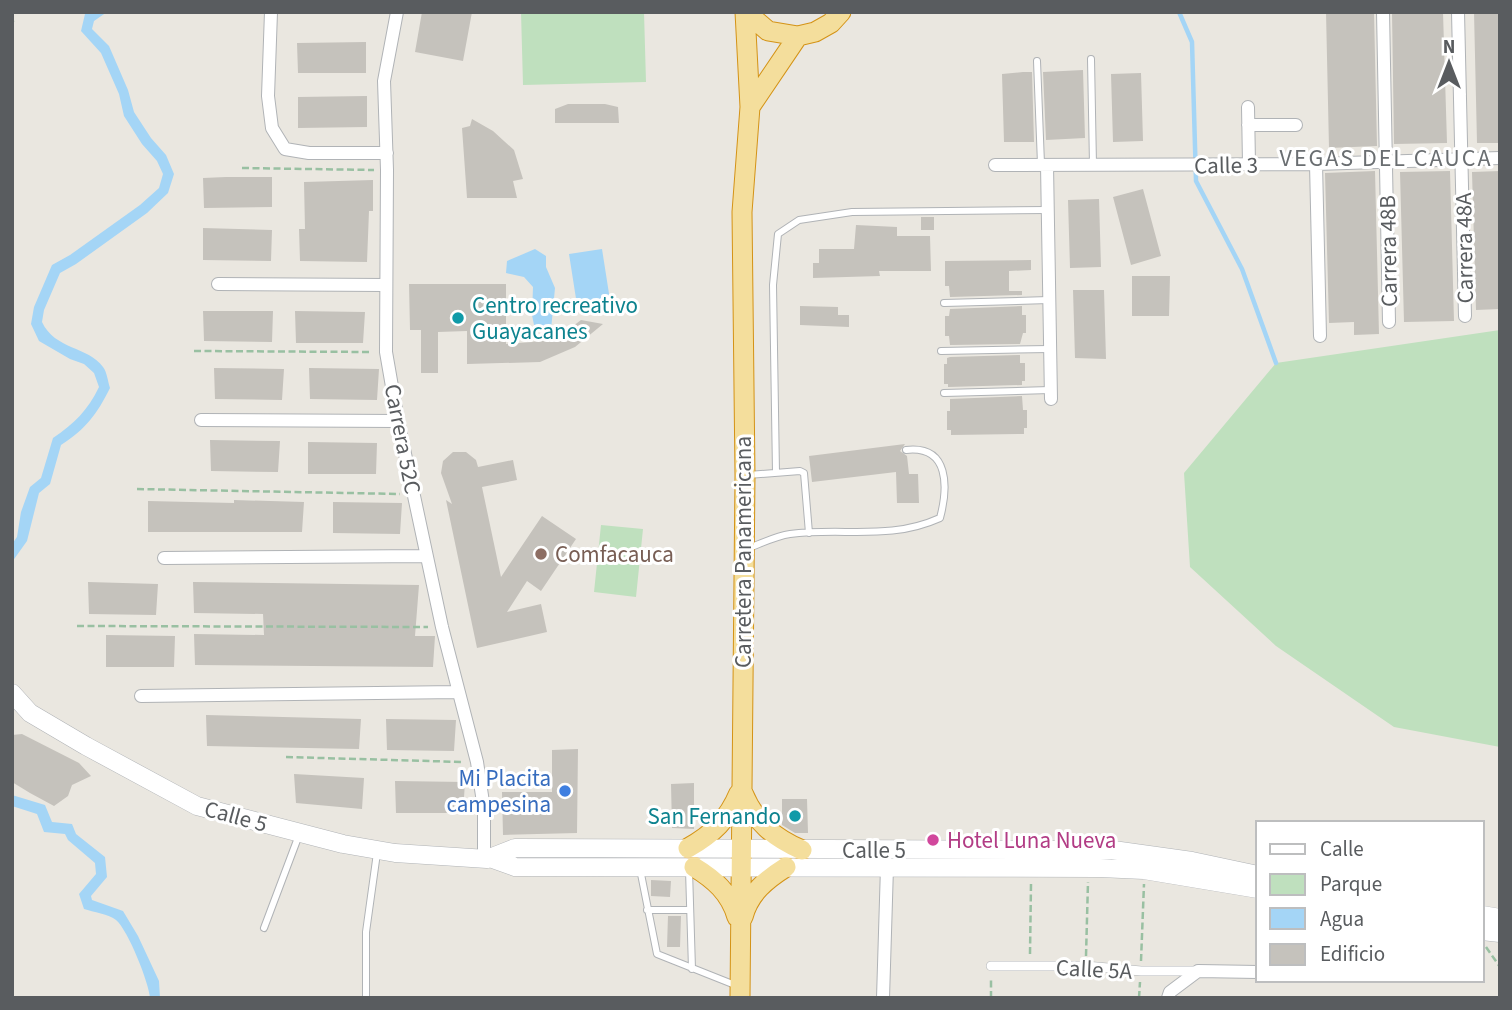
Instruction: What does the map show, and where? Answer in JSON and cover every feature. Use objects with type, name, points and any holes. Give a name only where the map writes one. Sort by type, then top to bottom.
[{"type":"highway","points":[[746,12],[768,31],[798,36],[815,32],[831,23],[841,12]]},
{"type":"highway","name":"Carretera Panamericana","points":[[740,992],[744,550],[742,212],[750,107],[746,12]]},
{"type":"highway","name":"Carretera Panamericana","points":[[750,107],[798,36]]},
{"type":"highway","points":[[741,789],[758,820],[786,843],[802,850]]},
{"type":"highway","points":[[741,789],[733,808],[690,861],[725,891],[741,928]]},
{"type":"highway","points":[[741,928],[755,891],[769,877],[786,867]]},
{"type":"main road","name":"Calle 5","points":[[12,693],[30,713],[197,806],[378,851],[487,858],[515,867],[639,867],[802,850],[1112,850],[1192,861],[1256,876]]},
{"type":"main road","name":"Calle 5","points":[[487,858],[515,848],[690,861]]},
{"type":"main road","name":"Calle 5","points":[[741,858],[786,867],[1144,870],[1256,889]]},
{"type":"street","points":[[271,12],[268,96],[272,128],[285,149],[309,153],[387,153]]},
{"type":"street","name":"Carrera 52C","points":[[397,12],[384,81],[387,153],[386,352],[426,556],[477,762],[484,808],[487,858]]},
{"type":"street","name":"Carrera 48B","points":[[1383,12],[1389,322]]},
{"type":"street","name":"Carrera 48A","points":[[1458,12],[1465,316]]},
{"type":"street","points":[[1248,107],[1249,164]]},
{"type":"street","points":[[1248,125],[1296,125]]},
{"type":"street","name":"Calle 3","points":[[995,165],[1316,164],[1500,158]]},
{"type":"street","points":[[1316,164],[1320,335]]},
{"type":"street","points":[[1044,165],[1048,210],[1051,395]]},
{"type":"street","points":[[218,284],[385,285]]},
{"type":"street","points":[[201,420],[398,421]]},
{"type":"street","points":[[164,558],[426,556]]},
{"type":"street","points":[[141,696],[458,692]]},
{"type":"street","points":[[883,998],[887,867]]},
{"type":"street","name":"Calle 5A","points":[[991,966],[1256,972]]},
{"type":"street","points":[[1169,995],[1198,971]]},
{"type":"lane","points":[[1091,60],[1093,165]]},
{"type":"lane","points":[[1037,61],[1044,165]]},
{"type":"lane","points":[[776,473],[773,285],[778,234],[799,220],[852,212],[1048,210]]},
{"type":"lane","points":[[944,303],[1049,300]]},
{"type":"lane","points":[[941,351],[1050,349]]},
{"type":"lane","points":[[944,393],[1051,395]]},
{"type":"lane","points":[[744,550],[788,534],[878,533],[918,528],[940,518],[946,498],[945,478],[937,460],[926,451],[906,450]]},
{"type":"lane","points":[[744,475],[800,471],[804,473],[809,533]]},
{"type":"lane","points":[[264,928],[299,833]]},
{"type":"lane","points":[[366,998],[366,932],[378,851]]},
{"type":"lane","points":[[690,861],[692,969]]},
{"type":"lane","points":[[639,867],[656,954],[740,992]]},
{"type":"lane","points":[[647,910],[690,910]]},
{"type":"path","points":[[242,168],[387,170]]},
{"type":"path","points":[[194,351],[386,352]]},
{"type":"path","points":[[137,489],[414,494]]},
{"type":"path","points":[[77,626],[442,627]]},
{"type":"path","points":[[286,757],[477,762]]},
{"type":"path","points":[[1139,998],[1144,870]]},
{"type":"path","points":[[1030,967],[1031,877]]},
{"type":"path","points":[[1086,967],[1088,879]]},
{"type":"path","points":[[1489,932],[1500,967]]},
{"type":"path","points":[[991,966],[991,998]]},
{"type":"green space","points":[[521,12],[644,12],[646,82],[523,85]]},
{"type":"green space","points":[[1500,330],[1500,747],[1394,727],[1276,646],[1190,567],[1184,473],[1276,363]]},
{"type":"green space","points":[[601,525],[643,529],[636,597],[594,592]]},
{"type":"water","points":[[87,12],[107,12],[94,21],[92,29],[109,46],[128,90],[134,112],[166,155],[174,174],[168,193],[147,213],[60,273],[44,310],[42,322],[48,331],[63,343],[97,360],[104,369],[110,388],[90,420],[61,445],[50,484],[39,493],[27,541],[12,562],[12,544],[17,537],[21,512],[30,487],[41,478],[53,438],[80,416],[99,387],[94,373],[84,364],[39,341],[31,324],[34,307],[52,265],[140,205],[159,188],[163,174],[157,161],[124,116],[119,94],[101,53],[81,31]]},
{"type":"water","points":[[535,249],[546,256],[546,267],[555,288],[551,330],[535,330],[532,315],[533,287],[524,277],[506,273],[507,261]]},
{"type":"water","points":[[602,249],[610,300],[577,305],[569,254]]},
{"type":"water","points":[[12,795],[45,805],[52,822],[72,824],[76,834],[105,857],[107,877],[91,896],[92,900],[123,911],[159,981],[160,998],[150,998],[137,957],[116,920],[84,909],[79,894],[96,874],[95,863],[68,840],[65,834],[44,832],[37,814],[12,806]]},
{"type":"building","points":[[422,12],[472,12],[463,61],[415,52]]},
{"type":"building","points":[[1326,12],[1374,12],[1377,146],[1329,148]]},
{"type":"building","points":[[1392,12],[1443,12],[1447,143],[1394,144]]},
{"type":"building","points":[[1474,12],[1500,12],[1500,143],[1477,143]]},
{"type":"building","points":[[366,42],[366,73],[298,73],[297,43]]},
{"type":"building","points":[[1083,70],[1085,138],[1046,140],[1043,72]]},
{"type":"building","points":[[1032,72],[1034,142],[1004,142],[1002,74]]},
{"type":"building","points":[[1141,73],[1143,141],[1113,142],[1111,74]]},
{"type":"building","points":[[367,96],[367,127],[298,128],[298,97]]},
{"type":"building","points":[[568,104],[605,104],[618,107],[619,123],[555,123],[555,109]]},
{"type":"building","points":[[472,119],[493,131],[514,150],[523,179],[513,181],[517,198],[467,198],[462,128],[470,126]]},
{"type":"building","points":[[1375,171],[1379,334],[1354,335],[1354,322],[1329,323],[1325,173]]},
{"type":"building","points":[[1450,171],[1454,321],[1404,322],[1400,172]]},
{"type":"building","points":[[1500,171],[1500,309],[1476,310],[1472,172]]},
{"type":"building","points":[[272,177],[272,207],[204,208],[203,178]]},
{"type":"building","points":[[373,180],[373,211],[369,211],[367,262],[300,261],[299,229],[305,229],[304,182]]},
{"type":"building","points":[[1143,189],[1161,256],[1131,265],[1113,197]]},
{"type":"building","points":[[1099,199],[1101,267],[1070,268],[1068,200]]},
{"type":"building","points":[[921,217],[934,217],[934,230],[921,230]]},
{"type":"building","points":[[856,225],[897,227],[897,236],[930,236],[931,271],[879,271],[880,276],[813,278],[813,263],[819,263],[819,249],[854,249]]},
{"type":"building","points":[[203,228],[272,230],[271,261],[203,260]]},
{"type":"building","points":[[1031,260],[1031,270],[1009,271],[1009,291],[1022,291],[1022,295],[950,297],[949,286],[945,286],[945,261]]},
{"type":"building","points":[[1132,276],[1170,276],[1169,316],[1132,316]]},
{"type":"building","name":"Centro recreativo Guayacanes","points":[[409,284],[506,284],[506,344],[560,336],[581,320],[603,324],[575,347],[540,362],[467,364],[467,331],[438,332],[438,373],[421,373],[421,330],[410,330]]},
{"type":"building","points":[[1073,290],[1104,290],[1106,359],[1075,358]]},
{"type":"building","points":[[800,306],[838,307],[838,315],[849,315],[849,327],[800,325]]},
{"type":"building","points":[[1022,306],[1022,315],[1026,315],[1026,333],[1023,333],[1020,344],[950,345],[949,336],[945,336],[945,316],[949,316],[950,309]]},
{"type":"building","points":[[203,311],[273,311],[272,342],[204,341]]},
{"type":"building","points":[[295,311],[365,312],[363,343],[296,343]]},
{"type":"building","points":[[1020,355],[1020,363],[1025,363],[1025,381],[1022,381],[1022,385],[948,387],[948,384],[944,384],[944,364],[947,364],[947,358]]},
{"type":"building","points":[[214,368],[284,369],[282,400],[215,399]]},
{"type":"building","points":[[309,368],[379,369],[377,400],[310,399]]},
{"type":"building","points":[[1022,396],[1023,410],[1027,410],[1027,428],[1024,428],[1024,434],[951,435],[951,430],[947,430],[950,399]]},
{"type":"building","points":[[210,440],[280,441],[278,472],[211,471]]},
{"type":"building","points":[[308,442],[377,443],[376,474],[308,474]]},
{"type":"building","points":[[905,444],[900,451],[907,456],[909,474],[918,474],[919,503],[897,503],[896,472],[812,482],[809,456]]},
{"type":"building","name":"Comfacauca","points":[[453,452],[466,452],[476,460],[478,467],[513,460],[517,480],[482,487],[501,577],[542,516],[576,539],[541,591],[527,581],[507,612],[541,604],[547,632],[477,648],[446,500],[452,504],[441,473],[443,461]]},
{"type":"building","points":[[234,500],[304,502],[302,532],[148,532],[148,501],[234,503]]},
{"type":"building","points":[[333,502],[402,503],[400,534],[333,533]]},
{"type":"building","points":[[88,582],[158,584],[156,615],[89,614]]},
{"type":"building","points":[[193,582],[419,585],[415,636],[435,636],[433,667],[195,665],[194,634],[264,635],[263,614],[194,613]]},
{"type":"building","points":[[106,635],[175,636],[174,667],[106,667]]},
{"type":"building","points":[[206,715],[361,719],[359,749],[207,746]]},
{"type":"building","points":[[386,719],[456,720],[454,751],[387,750]]},
{"type":"building","points":[[22,734],[79,763],[91,776],[72,785],[68,796],[54,806],[30,793],[12,782],[12,735]]},
{"type":"building","points":[[578,749],[577,833],[503,835],[502,792],[552,792],[552,750]]},
{"type":"building","points":[[294,774],[364,778],[362,809],[296,803]]},
{"type":"building","points":[[395,781],[465,782],[463,813],[396,813]]},
{"type":"building","points":[[694,783],[694,829],[672,828],[671,784]]},
{"type":"building","name":"San Fernando","points":[[782,799],[807,799],[808,833],[795,833],[782,825]]},
{"type":"building","points":[[651,880],[671,881],[670,897],[651,896]]},
{"type":"building","points":[[668,916],[681,916],[680,947],[667,947]]},
{"type":"waterway","points":[[1179,12],[1192,42],[1196,181],[1242,269],[1276,363]]},
{"type":"place","name":"Centro recreativo Guayacanes","points":[[458,318]]},
{"type":"place","name":"Comfacauca","points":[[541,554]]},
{"type":"place","name":"Mi Placita campesina","points":[[565,791]]},
{"type":"place","name":"San Fernando","points":[[795,816]]},
{"type":"place","name":"Hotel Luna Nueva","points":[[933,840]]},
{"type":"district","name":"VEGAS DEL CAUCA","points":[[1386,158]]}]
